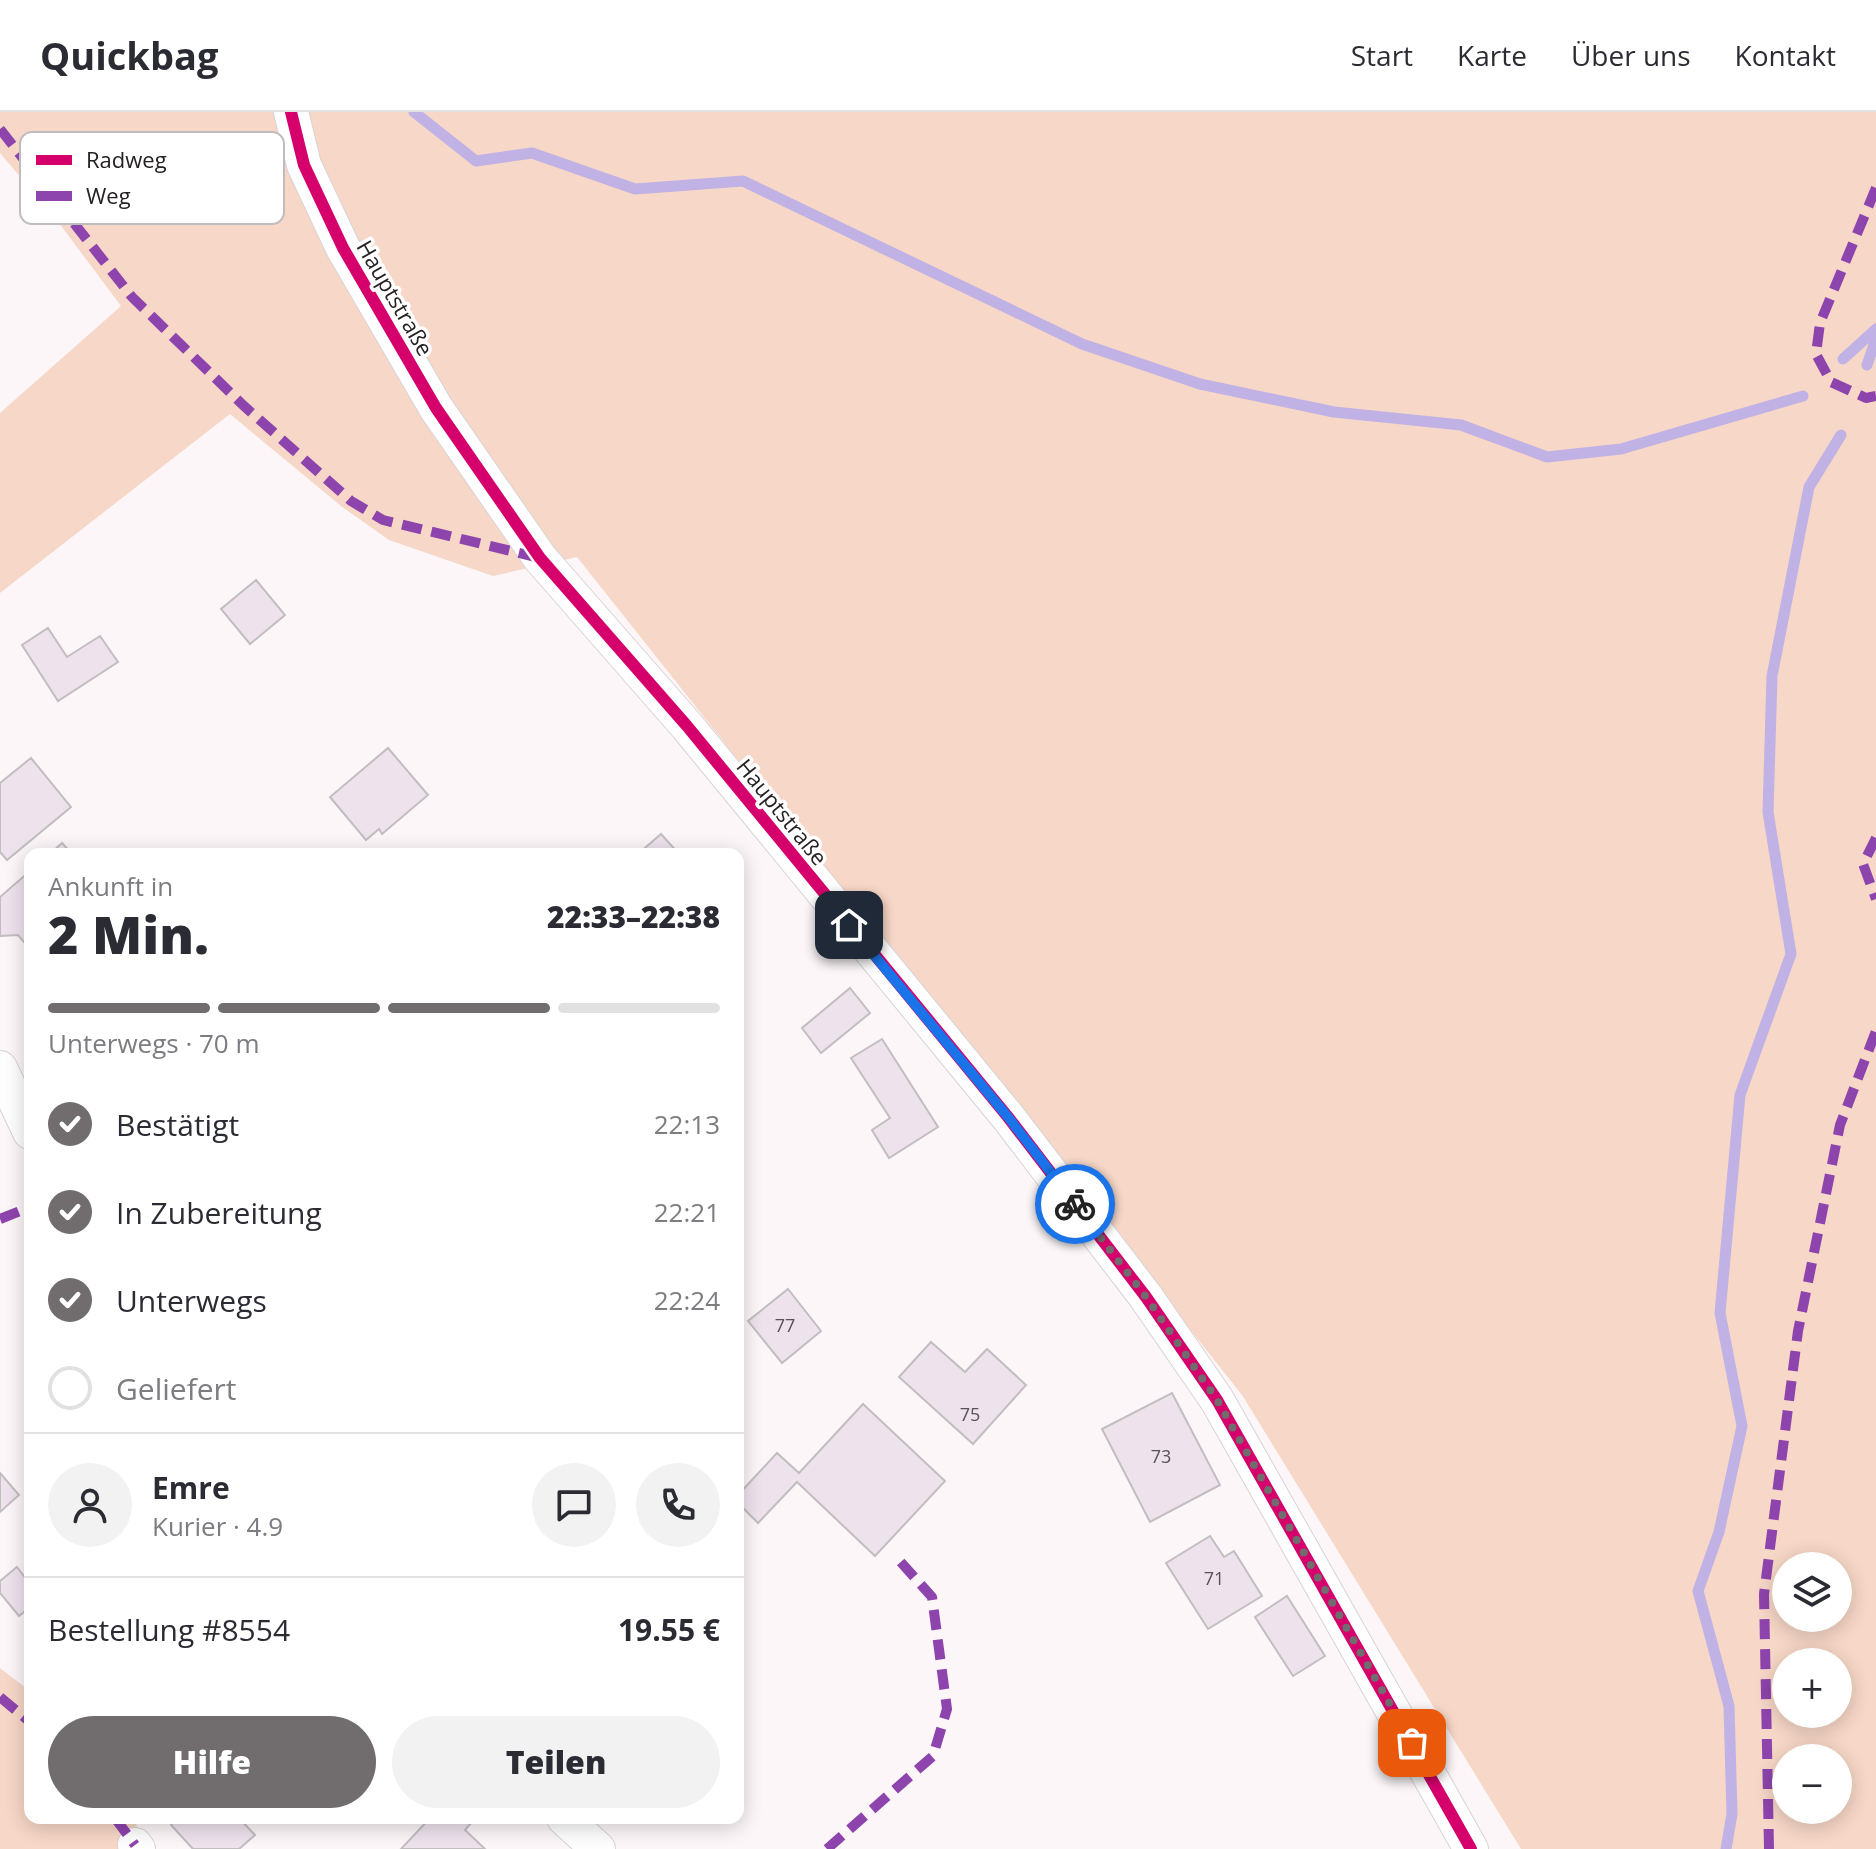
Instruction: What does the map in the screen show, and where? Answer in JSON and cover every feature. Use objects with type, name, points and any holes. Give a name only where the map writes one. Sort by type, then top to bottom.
[{"type":"street","name":"Hauptstraße","points":[[291,112],[304,165],[343,248],[436,408],[540,558],[687,726],[1008,1117],[1146,1297],[1217,1400],[1471,1849]]},
{"type":"street","points":[[0,1068],[24,1119]]},
{"type":"street","points":[[571,1824],[598,1849]]},
{"type":"shaded area","points":[[0,112],[1876,112],[1876,1849],[1521,1849],[1242,1395],[577,557],[493,576],[389,540],[341,506],[230,414],[0,593],[0,413],[121,306],[60,224],[284,224],[284,132],[20,132],[20,177],[0,153]]},
{"type":"shaded area","points":[[0,1668],[24,1686],[24,1824],[136,1824],[151,1849],[0,1849]]},
{"type":"building","points":[[256,580],[285,615],[250,644],[221,609]]},
{"type":"building","points":[[48,628],[67,657],[100,636],[118,662],[58,701],[22,645]]},
{"type":"building","points":[[388,748],[428,795],[382,834],[379,829],[366,840],[330,797]]},
{"type":"building","points":[[31,758],[71,807],[7,860],[0,852],[0,783]]},
{"type":"building","points":[[661,834],[674,848],[645,848]]},
{"type":"building","points":[[24,876],[24,942],[18,935],[0,936],[0,897]]},
{"type":"building","points":[[850,988],[870,1013],[821,1053],[802,1028]]},
{"type":"building","points":[[882,1039],[938,1127],[889,1158],[872,1130],[890,1118],[851,1058]]},
{"type":"building","points":[[788,1289],[821,1331],[782,1363],[748,1321]]},
{"type":"building","points":[[931,1342],[965,1372],[987,1349],[1026,1385],[973,1444],[899,1377]]},
{"type":"building","points":[[1172,1393],[1220,1485],[1150,1522],[1102,1429]]},
{"type":"building","points":[[863,1404],[945,1481],[875,1556],[797,1482],[758,1523],[744,1509],[744,1489],[777,1453],[799,1473]]},
{"type":"building","points":[[0,1473],[19,1495],[0,1512]]},
{"type":"building","points":[[1210,1536],[1224,1557],[1234,1551],[1262,1596],[1208,1629],[1166,1563]]},
{"type":"building","points":[[17,1567],[24,1576],[24,1612],[19,1616],[0,1593],[0,1581]]},
{"type":"building","points":[[1287,1596],[1325,1656],[1293,1676],[1255,1617]]},
{"type":"building","points":[[245,1824],[255,1835],[239,1849],[193,1849],[171,1825]]},
{"type":"building","points":[[424,1824],[470,1824],[465,1830],[485,1849],[401,1849]]},
{"type":"waterway","points":[[414,112],[476,161],[532,153],[635,189],[743,181],[1082,344],[1200,384],[1334,412],[1461,425],[1547,457],[1621,449],[1803,396]]},
{"type":"waterway","points":[[1843,359],[1876,329]]},
{"type":"waterway","points":[[1867,365],[1876,339]]},
{"type":"waterway","points":[[1726,1849],[1732,1814],[1729,1706],[1698,1591],[1719,1532],[1742,1426],[1720,1313],[1740,1095],[1791,954],[1768,812],[1772,676],[1809,487],[1841,435]]},
{"type":"marked path","points":[[0,129],[20,154]]},
{"type":"marked path","points":[[1876,188],[1820,323],[1816,354],[1831,382],[1866,398],[1876,396]]},
{"type":"marked path","points":[[75,224],[132,297],[244,406],[351,501],[383,520],[540,558]]},
{"type":"marked path","points":[[1876,838],[1863,864],[1876,899]]},
{"type":"marked path","points":[[1769,1849],[1764,1594],[1798,1331],[1840,1125],[1876,1031]]},
{"type":"marked path","points":[[0,1219],[24,1209]]},
{"type":"marked path","points":[[827,1849],[933,1756],[947,1709],[932,1597],[898,1559]]},
{"type":"marked path","points":[[0,1697],[24,1717]]},
{"type":"marked path","points":[[119,1824],[135,1845]]},
{"type":"cycle path","points":[[291,112],[304,165],[343,248],[436,408],[540,558],[687,726],[1008,1117],[1146,1297],[1217,1400],[1471,1849]]},
{"type":"way so far","points":[[1075,1204],[1146,1297],[1217,1400],[1412,1743]]},
{"type":"route","points":[[849,925],[1008,1117],[1075,1204]]}]
